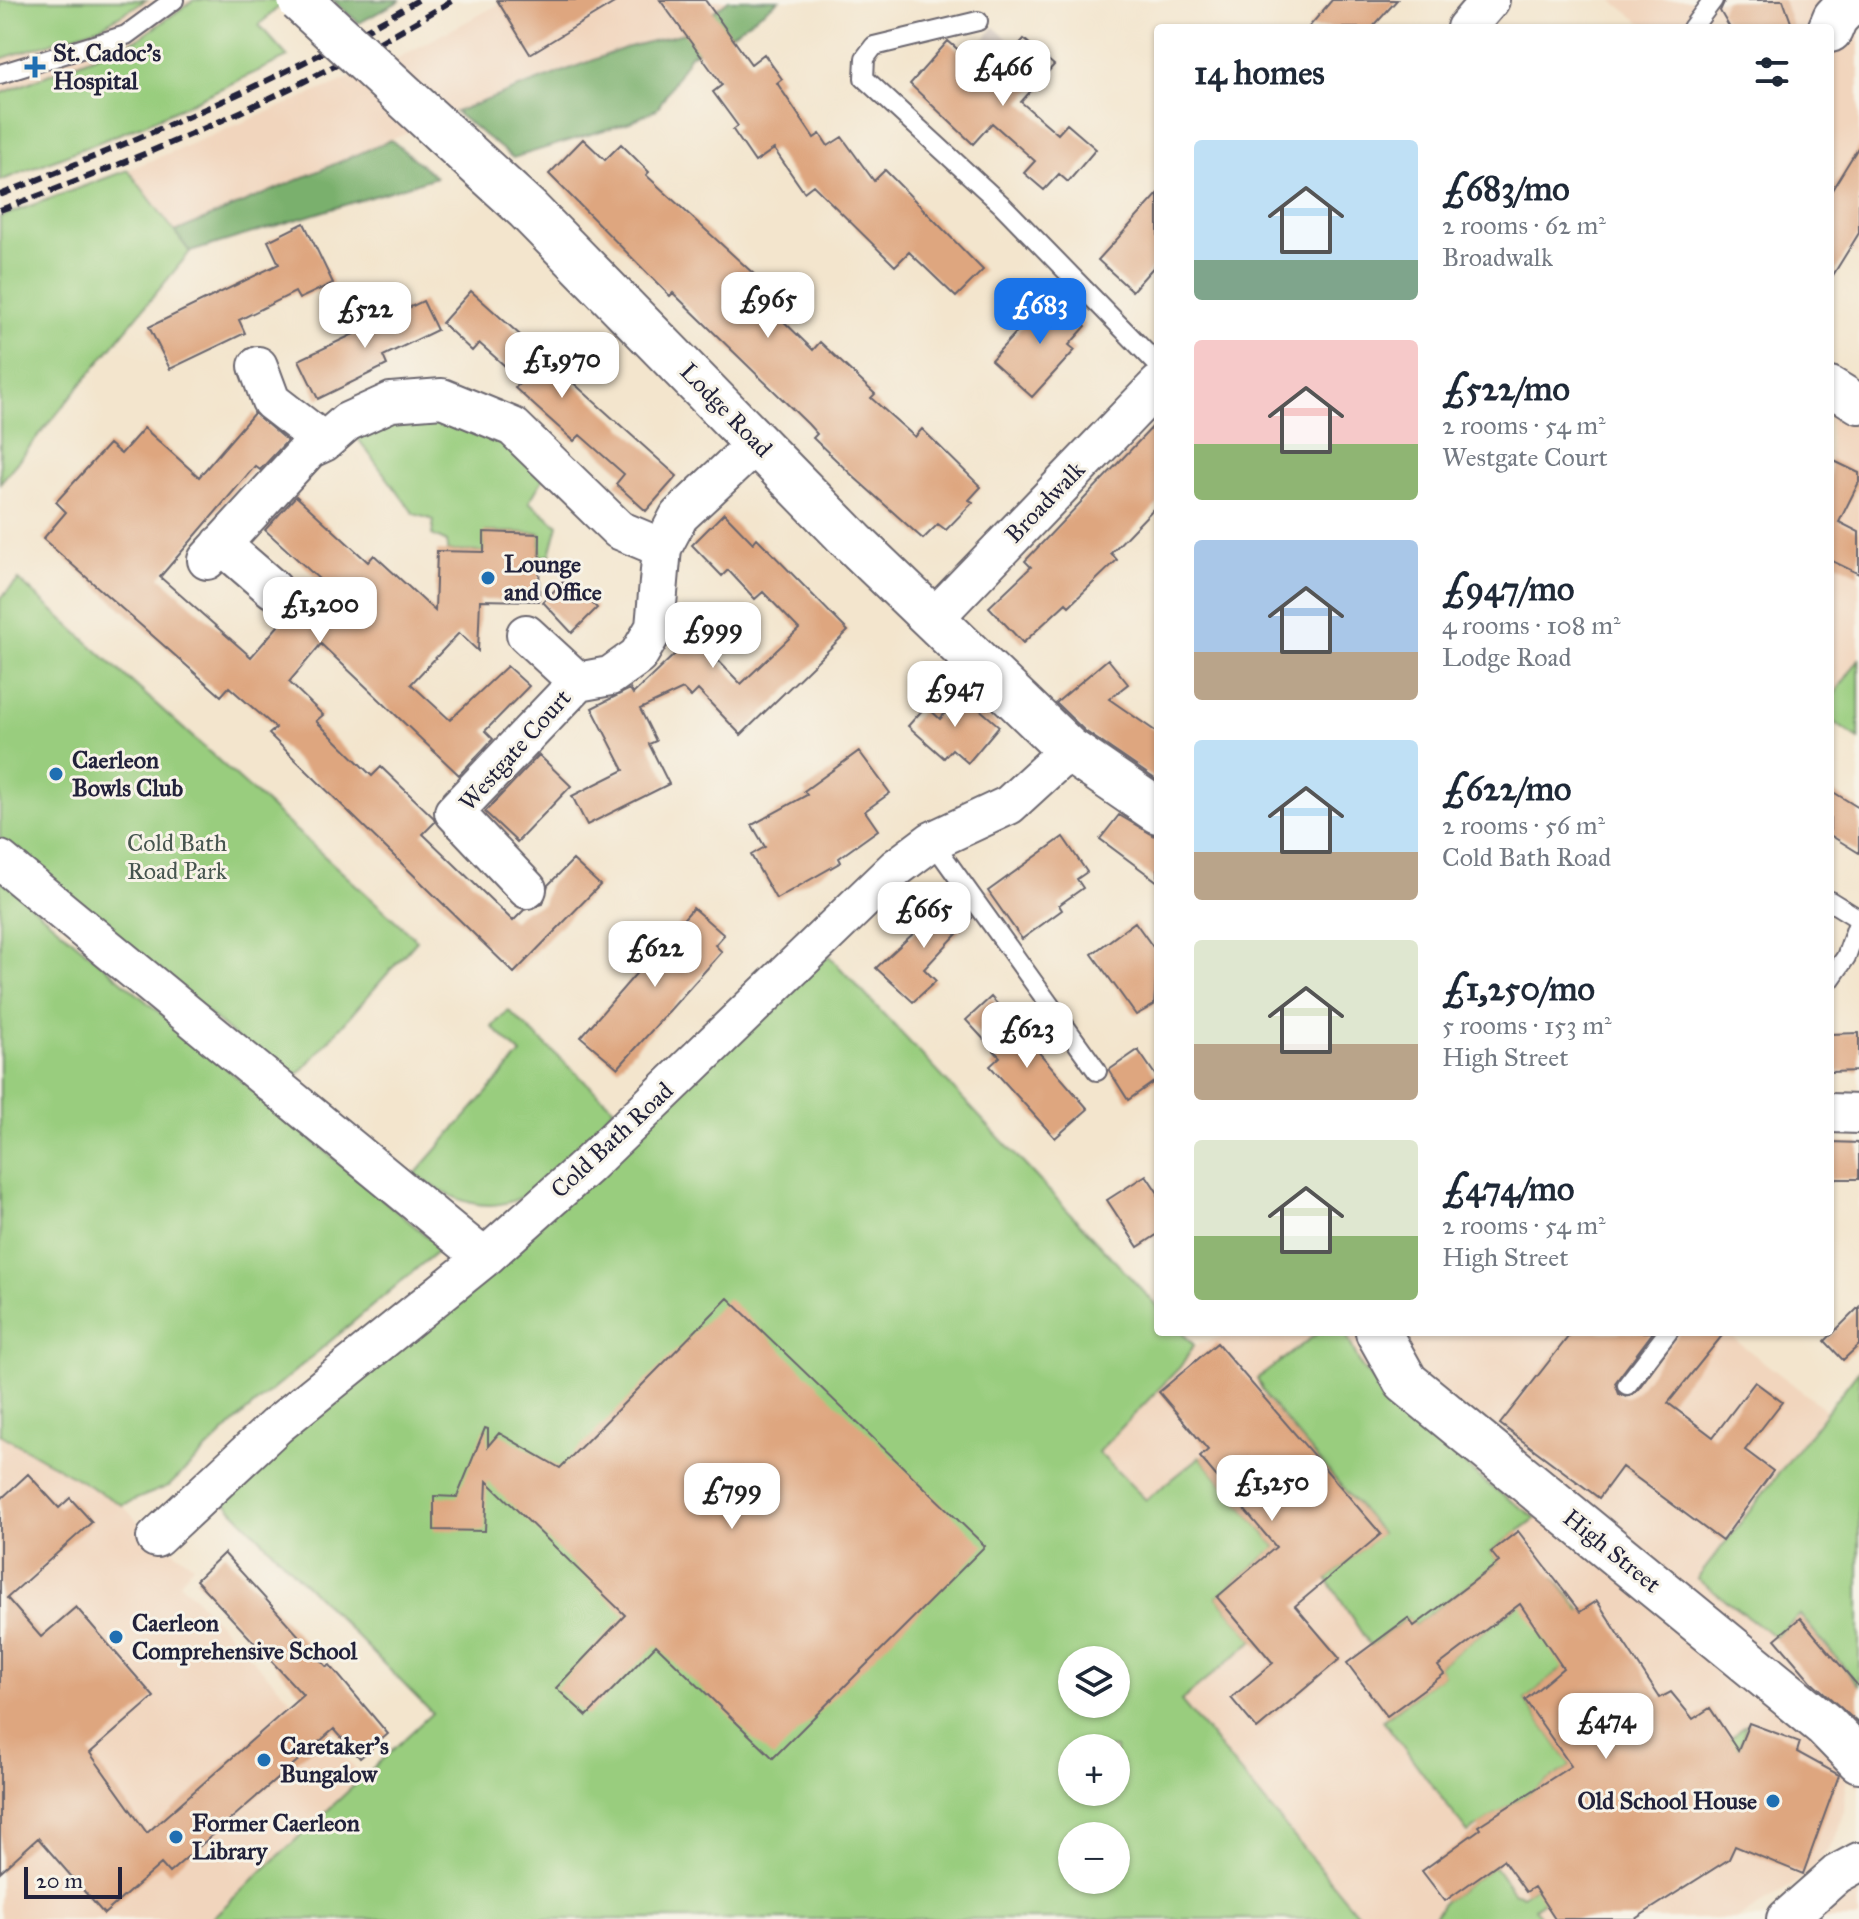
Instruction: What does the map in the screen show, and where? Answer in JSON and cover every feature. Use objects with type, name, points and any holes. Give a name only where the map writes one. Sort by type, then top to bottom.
[{"type":"street","name":"Lodge Road","points":[[300,0],[527,209],[933,619],[1069,750],[1154,808]]},
{"type":"street","points":[[1469,24],[1490,0]]},
{"type":"street","points":[[1832,24],[1852,0]]},
{"type":"street","points":[[258,366],[271,401],[324,442]]},
{"type":"street","points":[[1834,388],[1859,404]]},
{"type":"street","name":"Broadwalk","points":[[933,619],[1154,389]]},
{"type":"street","points":[[273,589],[214,552],[309,449],[324,442],[347,422],[391,402],[442,398],[513,427],[619,530],[662,548]]},
{"type":"street","name":"Westgate Court","points":[[527,889],[454,812],[578,682],[610,676],[638,656],[655,627],[662,548],[679,516],[758,442]]},
{"type":"street","name":"Westgate Court","points":[[526,634],[578,682]]},
{"type":"street","name":"Cold Bath Road","points":[[156,1538],[276,1426],[484,1258],[588,1165],[896,868],[932,841],[1009,805],[1069,750]]},
{"type":"street","points":[[0,860],[484,1258]]},
{"type":"street","points":[[1834,1113],[1859,1114]]},
{"type":"street","name":"High Street","points":[[1380,1336],[1406,1382],[1825,1725],[1859,1760]]},
{"type":"street","points":[[1786,1919],[1848,1868],[1859,1839]]},
{"type":"lane","points":[[0,74],[126,35],[174,0]]},
{"type":"lane","points":[[1695,24],[1713,0]]},
{"type":"lane","points":[[978,21],[874,46],[865,58],[864,78],[1002,205],[1154,361]]},
{"type":"lane","points":[[932,841],[1097,1071]]},
{"type":"lane","points":[[1834,904],[1859,920],[1846,957],[1834,974]]},
{"type":"lane","points":[[1627,1385],[1665,1336]]},
{"type":"shaded area","name":"St. Cadoc's Hospital","points":[[0,0],[194,0],[138,39],[0,94]]},
{"type":"shaded area","points":[[507,0],[729,0],[684,33],[625,48],[515,87],[175,232],[128,170],[396,59]]},
{"type":"shaded area","points":[[1612,0],[1859,0],[1859,257],[1834,239],[1834,24],[1643,24]]},
{"type":"shaded area","points":[[994,27],[1009,40],[986,66],[971,54]]},
{"type":"shaded area","points":[[1834,399],[1859,413],[1859,659],[1834,695]]},
{"type":"shaded area","points":[[1224,1336],[1730,1336],[1826,1410],[1697,1579],[1800,1615],[1859,1685],[1859,1787],[1847,1777],[1844,1813],[1835,1839],[1806,1876],[1737,1919],[841,1919],[743,1813],[1180,1367],[1194,1345]]},
{"type":"shaded area","name":"Caerleon Comprehensive School","points":[[0,1434],[122,1505],[145,1529],[193,1565],[180,1582],[365,1779],[210,1919],[0,1919]]},
{"type":"shaded area","points":[[1859,1855],[1859,1919],[1793,1919]]},
{"type":"green space","points":[[0,0],[146,0],[100,27],[0,59]]},
{"type":"green space","points":[[194,0],[286,0],[259,25],[288,57],[147,123],[0,181],[0,94],[138,39]]},
{"type":"green space","points":[[332,0],[401,0],[359,23]]},
{"type":"green space","points":[[729,0],[779,0],[733,33],[690,55],[657,109],[630,122],[513,158],[455,112],[625,48],[684,33]]},
{"type":"green space","points":[[391,140],[436,177],[190,252],[175,232]]},
{"type":"green space","points":[[128,170],[190,252],[0,483],[0,217]]},
{"type":"green space","points":[[410,413],[453,419],[485,430],[513,448],[545,476],[529,502],[558,525],[550,555],[540,557],[540,533],[485,532],[484,552],[447,551],[447,542],[432,535],[434,520],[414,514],[356,436]]},
{"type":"green space","name":"Cold Bath Road Park","points":[[19,580],[417,940],[301,1072],[286,1080],[0,838],[0,599]]},
{"type":"green space","points":[[1859,659],[1859,739],[1834,723],[1834,695]]},
{"type":"green space","points":[[0,879],[441,1248],[245,1413],[169,1486],[122,1505],[0,1434]]},
{"type":"green space","points":[[829,956],[1154,1303],[1154,1336],[1185,1336],[1194,1345],[1180,1367],[1098,1452],[1146,1500],[1200,1457],[1276,1547],[1217,1597],[1254,1640],[1181,1701],[1362,1919],[211,1919],[432,1713],[221,1498]]},
{"type":"green space","points":[[508,1010],[614,1108],[548,1179],[526,1195],[504,1203],[478,1204],[449,1195],[415,1174],[521,1054],[492,1027]]},
{"type":"green space","points":[[1314,1336],[1347,1336],[1362,1368],[1383,1391],[1483,1481],[1536,1518],[1491,1552],[1499,1562],[1414,1626],[1407,1618],[1370,1646],[1327,1579],[1381,1533],[1268,1400],[1257,1379]]},
{"type":"green space","points":[[1859,1370],[1859,1685],[1800,1615],[1775,1637],[1697,1579]]},
{"type":"green space","points":[[1554,1578],[1582,1611],[1563,1668],[1525,1700],[1571,1766],[1468,1833],[1383,1720],[1443,1674],[1438,1666]]},
{"type":"green space","points":[[1749,1723],[1730,1767],[1534,1908],[1542,1919],[1432,1919],[1445,1901],[1494,1866],[1513,1892],[1522,1895],[1584,1854]]},
{"type":"building","points":[[497,0],[619,0],[530,54]]},
{"type":"building","points":[[660,0],[705,0],[751,64],[764,54],[782,79],[777,83],[814,138],[820,134],[828,146],[842,137],[874,181],[885,170],[983,270],[956,297],[909,252],[895,266],[813,185],[804,192],[774,149],[755,162],[733,130],[738,126],[713,92],[722,85]]},
{"type":"building","points":[[1332,0],[1397,0],[1376,24],[1311,24]]},
{"type":"building","points":[[1725,0],[1783,0],[1792,24],[1728,24],[1720,11]]},
{"type":"building","points":[[1024,39],[1054,65],[1021,102],[1058,134],[1067,124],[1096,149],[1068,182],[1059,174],[1044,190],[1024,173],[1035,161],[992,123],[973,144],[910,84],[948,41],[990,77]]},
{"type":"building","points":[[583,139],[605,160],[621,144],[649,172],[646,175],[781,299],[771,309],[813,350],[820,342],[875,394],[871,398],[915,437],[922,429],[981,487],[969,500],[973,502],[946,530],[938,524],[923,539],[813,438],[817,434],[808,424],[673,293],[670,296],[549,174]]},
{"type":"building","points":[[1859,146],[1859,233],[1834,274],[1834,187]]},
{"type":"building","points":[[1154,198],[1154,266],[1132,291],[1098,260]]},
{"type":"building","points":[[304,223],[333,283],[299,299],[295,292],[239,320],[245,333],[170,369],[149,327],[279,264],[268,241]]},
{"type":"building","points":[[471,291],[677,476],[646,511],[616,484],[624,474],[580,435],[574,441],[515,388],[522,381],[479,343],[472,351],[442,323]]},
{"type":"building","points":[[1051,294],[1086,326],[1069,345],[1075,350],[1032,397],[991,360]]},
{"type":"building","points":[[423,301],[437,330],[383,356],[387,365],[318,399],[299,360]]},
{"type":"building","points":[[254,413],[287,441],[260,470],[255,466],[160,577],[251,657],[319,579],[265,530],[296,496],[368,562],[374,555],[435,611],[437,551],[484,552],[484,532],[540,534],[539,601],[480,600],[478,651],[459,633],[411,684],[450,720],[507,666],[529,686],[485,731],[493,739],[459,775],[321,644],[289,682],[323,715],[316,721],[372,776],[381,767],[433,817],[435,822],[423,834],[513,921],[524,910],[543,904],[548,885],[573,860],[600,885],[514,973],[269,734],[276,728],[229,687],[221,696],[43,539],[66,512],[56,502],[109,444],[121,454],[144,428],[199,477]]},
{"type":"building","points":[[1154,425],[1154,508],[1111,553],[1117,560],[1069,606],[1066,603],[1023,643],[989,607],[1031,567],[1025,561]]},
{"type":"building","points":[[1834,461],[1859,473],[1859,482],[1839,522],[1859,532],[1859,574],[1834,562]]},
{"type":"building","points":[[724,513],[753,543],[757,538],[848,631],[741,735],[698,690],[691,697],[683,689],[640,709],[656,741],[649,744],[669,784],[587,825],[572,796],[624,770],[592,708],[630,689],[633,694],[694,636],[741,684],[799,629],[763,592],[755,599],[728,570],[722,576],[692,545]]},
{"type":"building","points":[[567,578],[597,608],[572,633],[543,602]]},
{"type":"building","points":[[1108,659],[1128,684],[1109,699],[1154,730],[1154,778],[1085,731],[1056,703]]},
{"type":"building","points":[[962,694],[999,726],[968,763],[952,749],[944,758],[908,726],[926,706],[940,719]]},
{"type":"building","points":[[859,751],[890,793],[865,811],[878,830],[839,858],[841,862],[776,899],[751,855],[765,847],[752,825],[807,795],[804,791]]},
{"type":"building","points":[[539,755],[571,786],[517,842],[485,812]]},
{"type":"building","points":[[1834,792],[1859,808],[1859,853],[1834,837]]},
{"type":"building","points":[[1119,815],[1154,836],[1154,879],[1100,839]]},
{"type":"building","points":[[1063,837],[1087,872],[1077,879],[1083,888],[1059,905],[1062,910],[1022,939],[988,891]]},
{"type":"building","points":[[956,894],[972,918],[924,969],[936,981],[913,1002],[876,968]]},
{"type":"building","points":[[693,908],[724,935],[715,945],[722,952],[618,1068],[581,1037]]},
{"type":"building","points":[[1135,922],[1154,948],[1154,1005],[1136,1015],[1092,954]]},
{"type":"building","points":[[991,997],[1088,1109],[1055,1138],[990,1066],[1000,1057],[966,1020]]},
{"type":"building","points":[[1859,1033],[1859,1071],[1834,1072],[1834,1034]]},
{"type":"building","points":[[1138,1050],[1154,1073],[1154,1082],[1128,1100],[1109,1070]]},
{"type":"building","points":[[1834,1142],[1859,1143],[1859,1179],[1834,1179]]},
{"type":"building","points":[[1146,1175],[1154,1187],[1154,1237],[1138,1247],[1107,1200]]},
{"type":"building","points":[[728,1298],[985,1546],[773,1758],[656,1645],[587,1716],[556,1688],[625,1615],[487,1481],[485,1531],[434,1530],[434,1496],[457,1497],[485,1428],[488,1429],[488,1446],[499,1433],[560,1468]]},
{"type":"building","points":[[1859,1307],[1859,1345],[1843,1360],[1825,1341],[1834,1336],[1834,1332]]},
{"type":"building","points":[[1569,1336],[1650,1336],[1615,1383],[1619,1394],[1626,1397],[1636,1392],[1677,1336],[1722,1336],[1668,1403],[1713,1437],[1755,1382],[1782,1402],[1745,1450],[1773,1471],[1722,1541],[1622,1467],[1599,1498],[1500,1424]]},
{"type":"building","points":[[1217,1343],[1381,1534],[1295,1606],[1340,1659],[1257,1729],[1231,1698],[1273,1663],[1217,1597],[1276,1547],[1200,1457],[1208,1450],[1159,1392]]},
{"type":"building","points":[[28,1474],[59,1508],[70,1498],[92,1522],[7,1598],[41,1637],[76,1607],[154,1697],[90,1753],[147,1833],[303,1695],[196,1580],[224,1553],[327,1667],[330,1665],[388,1734],[360,1758],[334,1729],[169,1873],[161,1864],[104,1914],[38,1838],[0,1872],[0,1500]]},
{"type":"building","points":[[1518,1531],[1580,1612],[1597,1601],[1660,1698],[1671,1692],[1693,1719],[1710,1708],[1738,1750],[1749,1723],[1800,1742],[1797,1752],[1839,1775],[1803,1874],[1735,1846],[1729,1859],[1635,1919],[1555,1919],[1534,1887],[1526,1892],[1503,1860],[1445,1901],[1422,1871],[1480,1829],[1478,1826],[1571,1766],[1525,1700],[1563,1668],[1520,1604],[1438,1666],[1444,1674],[1387,1716],[1347,1663],[1408,1618],[1414,1626],[1499,1562],[1491,1552]]},
{"type":"building","points":[[1800,1618],[1859,1687],[1859,1724],[1811,1681],[1775,1639]]},
{"type":"railway","points":[[0,195],[160,129],[265,81],[418,0]]},
{"type":"railway","points":[[0,210],[232,116],[344,61],[453,0]]},
{"type":"place","name":"St. Cadoc's Hospital","points":[[35,67]]},
{"type":"place","name":"Lounge and Office","points":[[488,578]]},
{"type":"place","name":"Caerleon Bowls Club","points":[[56,774]]},
{"type":"place","name":"Caerleon Comprehensive School","points":[[116,1637]]},
{"type":"place","name":"Caretaker's Bungalow","points":[[264,1760]]},
{"type":"place","name":"Old School House","points":[[1773,1801]]},
{"type":"place","name":"Former Caerleon Library","points":[[176,1837]]}]
